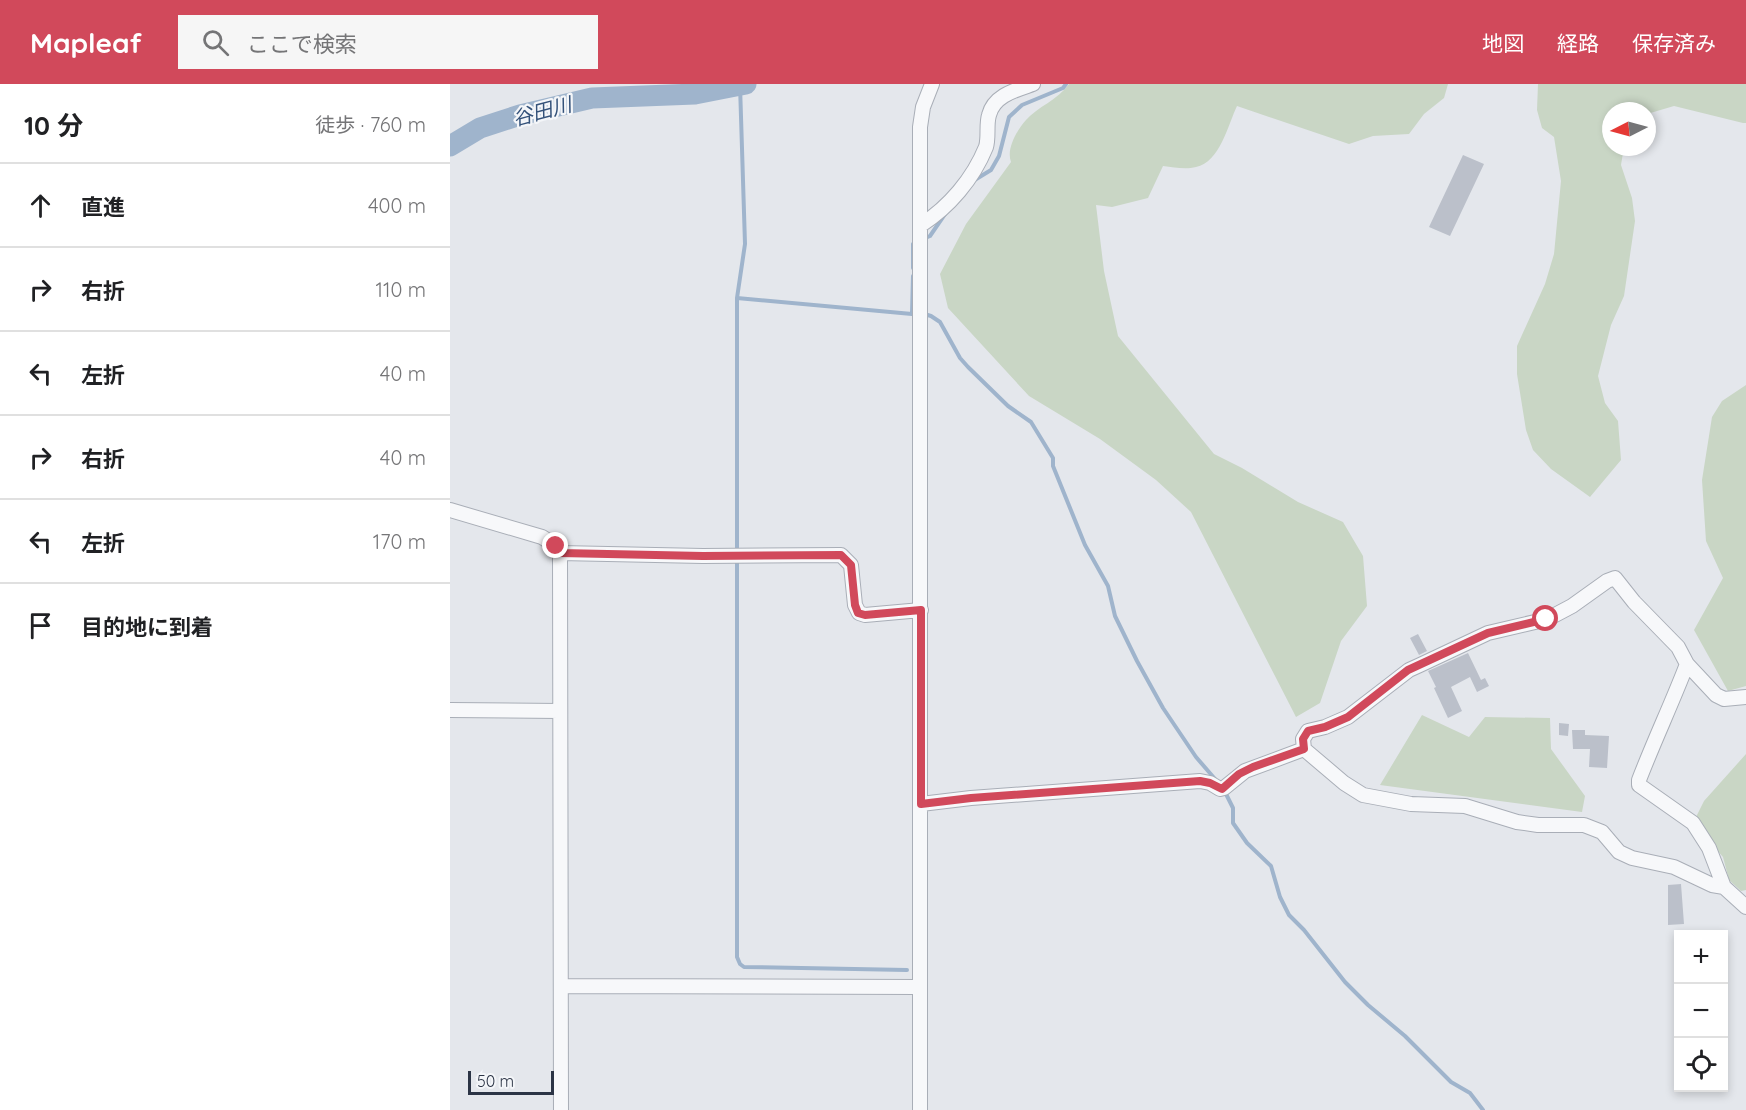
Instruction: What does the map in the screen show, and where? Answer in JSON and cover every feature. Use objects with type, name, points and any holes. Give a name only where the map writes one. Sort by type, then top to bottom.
[{"type":"street","points":[[920,1110],[921,121],[923,107],[932,84]]},
{"type":"street","points":[[921,225],[958,194],[976,168],[986,146],[989,114],[997,102],[1005,94],[1033,84]]},
{"type":"street","points":[[450,510],[543,537],[556,546],[560,553],[561,1110]]},
{"type":"street","points":[[560,553],[703,556],[841,555],[851,565],[855,605],[858,613],[865,615],[921,610]]},
{"type":"street","points":[[1724,887],[1712,885],[1674,867],[1632,858],[1619,852],[1602,832],[1584,825],[1538,825],[1517,822],[1465,806],[1411,804],[1363,795],[1344,783],[1304,749],[1303,739],[1308,731],[1325,727],[1348,717],[1408,670],[1488,633],[1555,615],[1615,578],[1634,602],[1678,647],[1687,664],[1719,698],[1746,697]]},
{"type":"street","points":[[1687,664],[1668,712],[1656,734],[1639,780],[1639,786],[1693,823],[1709,848],[1724,887],[1746,907]]},
{"type":"street","points":[[450,710],[560,711]]},
{"type":"street","points":[[921,804],[971,798],[1200,781],[1221,789],[1239,774],[1253,767],[1304,749]]},
{"type":"street","points":[[561,986],[919,987]]},
{"type":"green space","points":[[1069,84],[1448,84],[1444,98],[1424,114],[1409,134],[1373,136],[1349,144],[1237,106],[1217,151],[1204,164],[1188,168],[1163,166],[1148,198],[1112,207],[1096,205],[1104,271],[1118,336],[1214,454],[1298,502],[1343,522],[1363,556],[1367,606],[1341,641],[1320,703],[1296,717],[1191,512],[1156,480],[1100,439],[1029,396],[948,308],[940,274],[966,224],[1011,162],[1011,146],[1023,124]]},
{"type":"green space","points":[[1538,84],[1746,84],[1746,123],[1674,106],[1656,111],[1656,102],[1602,102],[1602,156],[1622,156],[1621,165],[1632,198],[1635,221],[1624,296],[1611,325],[1598,376],[1605,403],[1618,421],[1621,460],[1590,497],[1551,469],[1533,450],[1526,430],[1517,374],[1517,346],[1545,284],[1554,254],[1561,181],[1554,137],[1542,128],[1537,110]]},
{"type":"green space","points":[[1746,385],[1746,686],[1728,691],[1694,630],[1723,578],[1706,541],[1702,480],[1712,417],[1722,401]]},
{"type":"green space","points":[[1422,715],[1469,737],[1485,717],[1550,718],[1551,749],[1585,796],[1582,812],[1380,785]]},
{"type":"green space","points":[[1746,754],[1746,890],[1741,891],[1729,880],[1723,857],[1693,823],[1704,801]]},
{"type":"building","points":[[1463,155],[1484,164],[1450,236],[1429,227]]},
{"type":"building","points":[[1418,634],[1427,651],[1419,655],[1410,638]]},
{"type":"building","points":[[1468,653],[1481,680],[1485,678],[1489,686],[1477,692],[1470,677],[1451,687],[1462,711],[1448,718],[1428,671]]},
{"type":"building","points":[[1559,723],[1569,724],[1568,736],[1559,735]]},
{"type":"building","points":[[1572,730],[1585,730],[1585,735],[1609,736],[1607,768],[1589,767],[1590,749],[1573,749]]},
{"type":"building","points":[[1681,884],[1684,924],[1668,925],[1668,885]]},
{"type":"waterway","name":"谷田川","points":[[450,146],[480,128],[520,115],[592,98],[695,94],[746,84]]},
{"type":"waterway","points":[[973,181],[991,170],[999,156],[1009,117],[1022,105],[1063,88],[1066,84]]},
{"type":"waterway","points":[[740,85],[745,244],[737,298],[737,957],[744,967],[907,970]]},
{"type":"waterway","points":[[923,239],[930,236],[945,214]]},
{"type":"waterway","points":[[913,268],[913,244],[916,242]]},
{"type":"waterway","points":[[912,314],[913,276]]},
{"type":"waterway","points":[[737,298],[921,313],[940,322],[960,358],[1008,406],[1031,422],[1053,458],[1053,466],[1085,545],[1108,586],[1115,616],[1137,661],[1163,708],[1196,757],[1215,779]]},
{"type":"waterway","points":[[1225,792],[1233,808],[1233,823],[1247,843],[1271,866],[1280,897],[1289,915],[1304,930],[1345,982],[1405,1036],[1451,1082],[1470,1093],[1483,1110]]},
{"type":"route","points":[[556,546],[560,553],[703,556],[841,555],[849,561],[854,574],[855,605],[858,613],[865,615],[921,610],[921,804],[971,798],[1200,781],[1222,789],[1239,774],[1253,767],[1304,749],[1303,739],[1308,731],[1325,727],[1348,717],[1408,670],[1488,633],[1546,619]]}]
